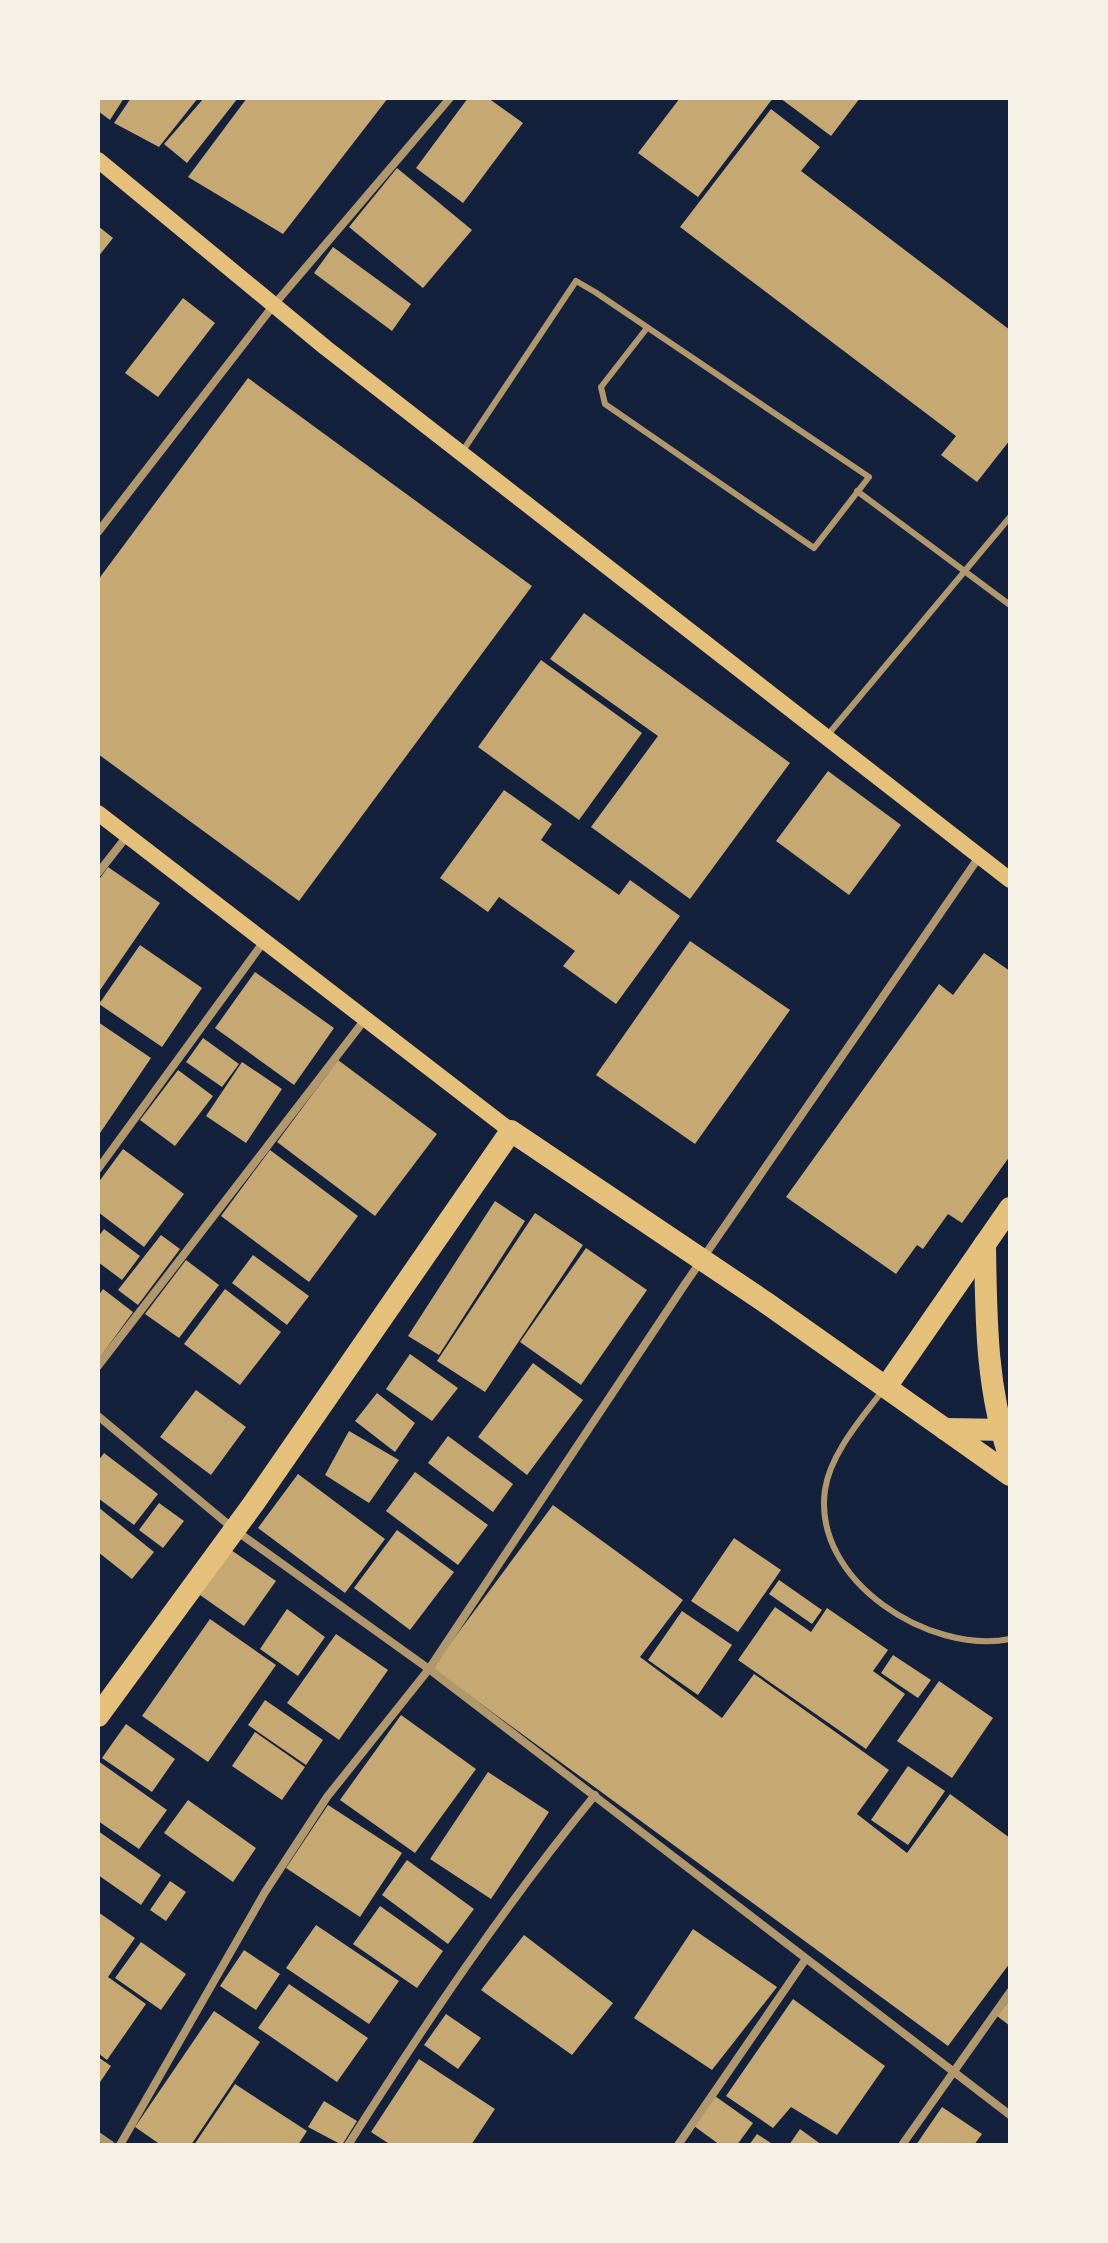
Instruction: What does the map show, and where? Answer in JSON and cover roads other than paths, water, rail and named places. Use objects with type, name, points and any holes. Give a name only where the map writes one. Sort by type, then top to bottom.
[{"type":"highway","points":[[98,1716],[235,1530],[511,1131],[1010,1475]]},
{"type":"highway","points":[[886,1387],[1010,1208]]},
{"type":"highway","points":[[985,1244],[986,1343],[1010,1458]]},
{"type":"highway","points":[[945,1429],[1005,1431]]},
{"type":"main road","points":[[98,160],[273,306],[1010,880]]},
{"type":"main road","points":[[98,813],[367,1017],[511,1131]]},
{"type":"street","points":[[98,532],[273,306],[450,98]]},
{"type":"street","points":[[98,873],[128,835]]},
{"type":"street","points":[[120,2145],[296,1844],[327,1797],[429,1669],[701,1261],[980,856]]},
{"type":"street","points":[[98,1169],[265,940]]},
{"type":"street","points":[[98,1366],[367,1017]]},
{"type":"street","points":[[98,1416],[235,1530],[429,1669],[1010,2115]]},
{"type":"street","points":[[348,2145],[436,2006],[517,1891],[595,1795]]},
{"type":"street","points":[[678,2145],[805,1960]]},
{"type":"street","points":[[902,2145],[1010,1992]]},
{"type":"street","points":[[98,2136],[111,2145]]},
{"type":"lane","points":[[462,452],[576,281],[647,328],[869,477],[814,548],[605,404],[601,387],[647,328]]},
{"type":"lane","points":[[857,491],[1010,605]]},
{"type":"lane","points":[[826,737],[1010,517]]},
{"type":"lane","points":[[886,1387],[836,1459],[825,1490],[827,1524],[842,1563],[890,1610],[923,1627],[967,1641],[991,1643],[1010,1639]]}]
